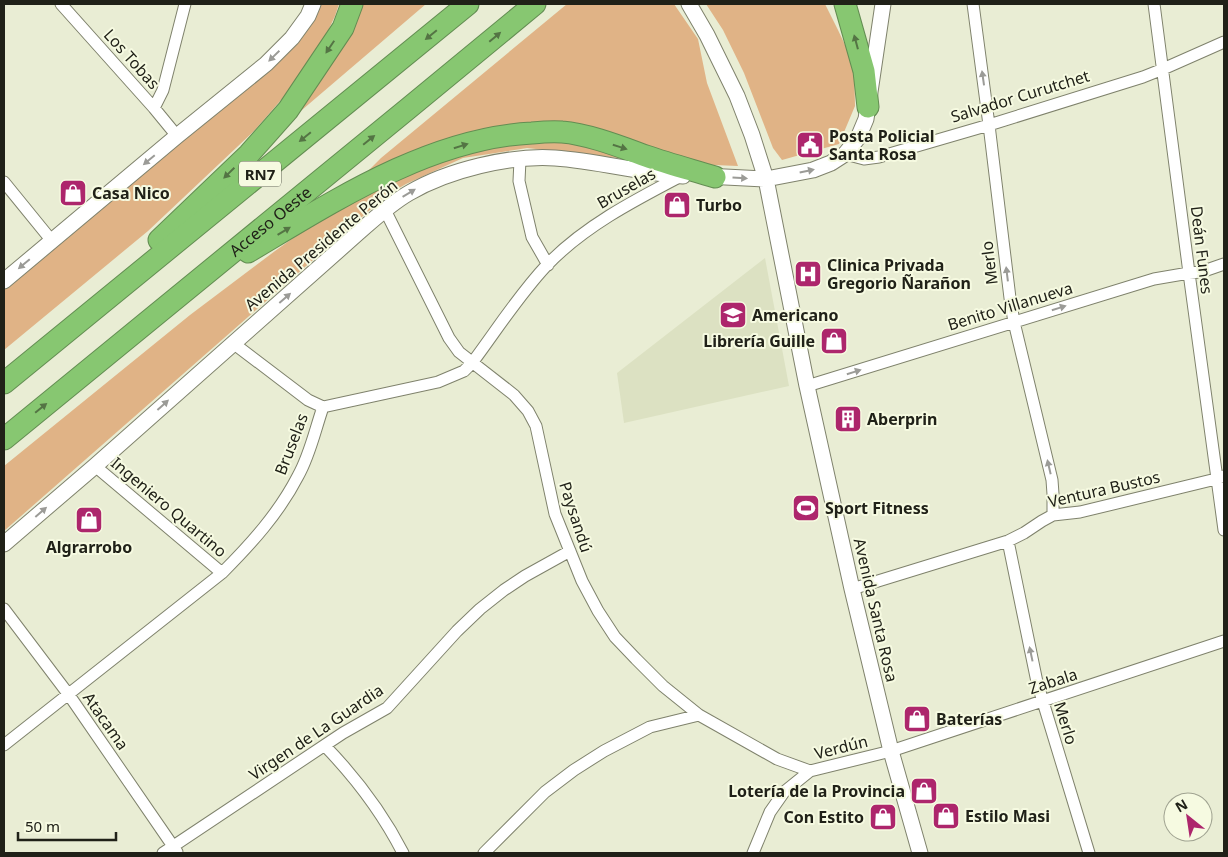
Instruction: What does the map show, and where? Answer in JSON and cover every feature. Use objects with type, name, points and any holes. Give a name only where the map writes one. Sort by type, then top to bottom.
[{"type":"highway","points":[[51,344],[249,154],[282,118],[343,28],[352,4]]},
{"type":"highway","name":"RN7","points":[[4,383],[468,4]]},
{"type":"highway","name":"Acceso Oeste","points":[[4,439],[535,4]]},
{"type":"highway","points":[[845,4],[864,71],[868,107]]},
{"type":"highway","points":[[182,292],[327,205],[386,174],[449,149],[486,138],[542,132],[580,134],[671,164],[715,176]]},
{"type":"street","name":"Los Tobas","points":[[61,4],[178,136]]},
{"type":"street","points":[[154,108],[163,90],[185,4]]},
{"type":"street","points":[[4,281],[266,64],[292,38],[308,16],[313,4]]},
{"type":"street","name":"Avenida Santa Rosa","points":[[689,4],[714,48],[737,96],[766,179],[807,386],[852,589],[891,751],[920,853]]},
{"type":"street","points":[[766,179],[813,170],[831,163],[844,154],[858,138],[866,119],[883,4]]},
{"type":"street","name":"Merlo","points":[[973,4],[990,125],[1010,298],[1052,480],[1054,494],[1053,515]]},
{"type":"street","name":"Deán Funes","points":[[1154,4],[1188,273],[1220,477],[1224,530]]},
{"type":"street","name":"Salvador Curutchet","points":[[844,154],[864,159],[879,157],[990,125],[1143,77],[1224,42]]},
{"type":"street","name":"Avenida Presidente Perón","points":[[4,544],[385,210],[408,193],[429,182],[480,166],[520,160],[554,158],[681,176],[766,179]]},
{"type":"street","points":[[520,160],[519,181],[532,237],[548,264]]},
{"type":"street","name":"Bruselas","points":[[4,745],[222,573],[247,547],[270,520],[299,475],[323,407],[438,382],[464,371],[472,363],[531,283],[548,264],[579,237],[606,218],[681,176]]},
{"type":"street","points":[[4,182],[52,241]]},
{"type":"street","name":"Paysandú","points":[[385,210],[449,338],[459,352],[514,395],[528,412],[536,426],[555,514],[582,581],[615,637],[663,686],[699,715],[777,759],[810,771]]},
{"type":"street","name":"Benito Villanueva","points":[[807,386],[1154,279],[1201,272],[1224,264]]},
{"type":"street","points":[[233,343],[308,400],[323,407]]},
{"type":"street","name":"Ingeniero Quartino","points":[[95,466],[222,573]]},
{"type":"street","name":"Ventura Bustos","points":[[852,589],[1008,541],[1053,515],[1080,512],[1220,477]]},
{"type":"street","name":"Merlo","points":[[1008,541],[1037,682],[1089,853]]},
{"type":"street","name":"Virgen de La Guardia","points":[[163,853],[176,850],[343,733],[387,708],[457,631],[480,609],[524,576],[570,551]]},
{"type":"street","name":"Atacama","points":[[4,609],[69,695],[176,850]]},
{"type":"street","name":"Zabala","points":[[891,751],[1224,641]]},
{"type":"street","points":[[484,853],[545,792],[574,770],[629,737],[650,727],[699,715]]},
{"type":"street","points":[[325,746],[350,773],[372,803],[392,832],[403,853]]},
{"type":"street","name":"Verdún","points":[[753,853],[770,812],[784,792],[810,771],[891,751]]},
{"type":"shaded area","points":[[319,4],[339,4],[318,52],[294,85],[254,131],[148,231],[4,350],[4,286],[274,66]]},
{"type":"shaded area","points":[[359,4],[426,4],[282,127]]},
{"type":"shaded area","points":[[567,4],[674,4],[698,39],[707,83],[738,166],[683,162],[561,125],[369,174],[368,171],[381,158]]},
{"type":"shaded area","points":[[706,4],[825,4],[854,64],[855,106],[839,144],[782,160],[773,148],[744,73],[723,30]]},
{"type":"shaded area","points":[[553,138],[644,161],[527,148],[463,158],[406,184],[387,195],[4,531],[4,466],[190,315],[349,198],[449,155]]},
{"type":"shaded area","name":"Americano","points":[[765,258],[789,386],[624,423],[617,373]]},
{"type":"place","name":"Posta Policial Santa Rosa","points":[[810,145]]},
{"type":"place","name":"Casa Nico","points":[[73,193]]},
{"type":"place","name":"Turbo","points":[[677,205]]},
{"type":"place","name":"Clinica Privada Gregorio Ñarañon","points":[[808,274]]},
{"type":"place","name":"Americano","points":[[733,315]]},
{"type":"place","name":"Librería Guille","points":[[834,341]]},
{"type":"place","name":"Aberprin","points":[[848,419]]},
{"type":"place","name":"Sport Fitness","points":[[806,508]]},
{"type":"place","name":"Algrarrobo","points":[[89,520]]},
{"type":"place","name":"Baterías","points":[[917,719]]},
{"type":"place","name":"Lotería de la Provincia","points":[[924,791]]},
{"type":"place","name":"Estilo Masi","points":[[946,816]]},
{"type":"place","name":"Con Estito","points":[[883,817]]}]
